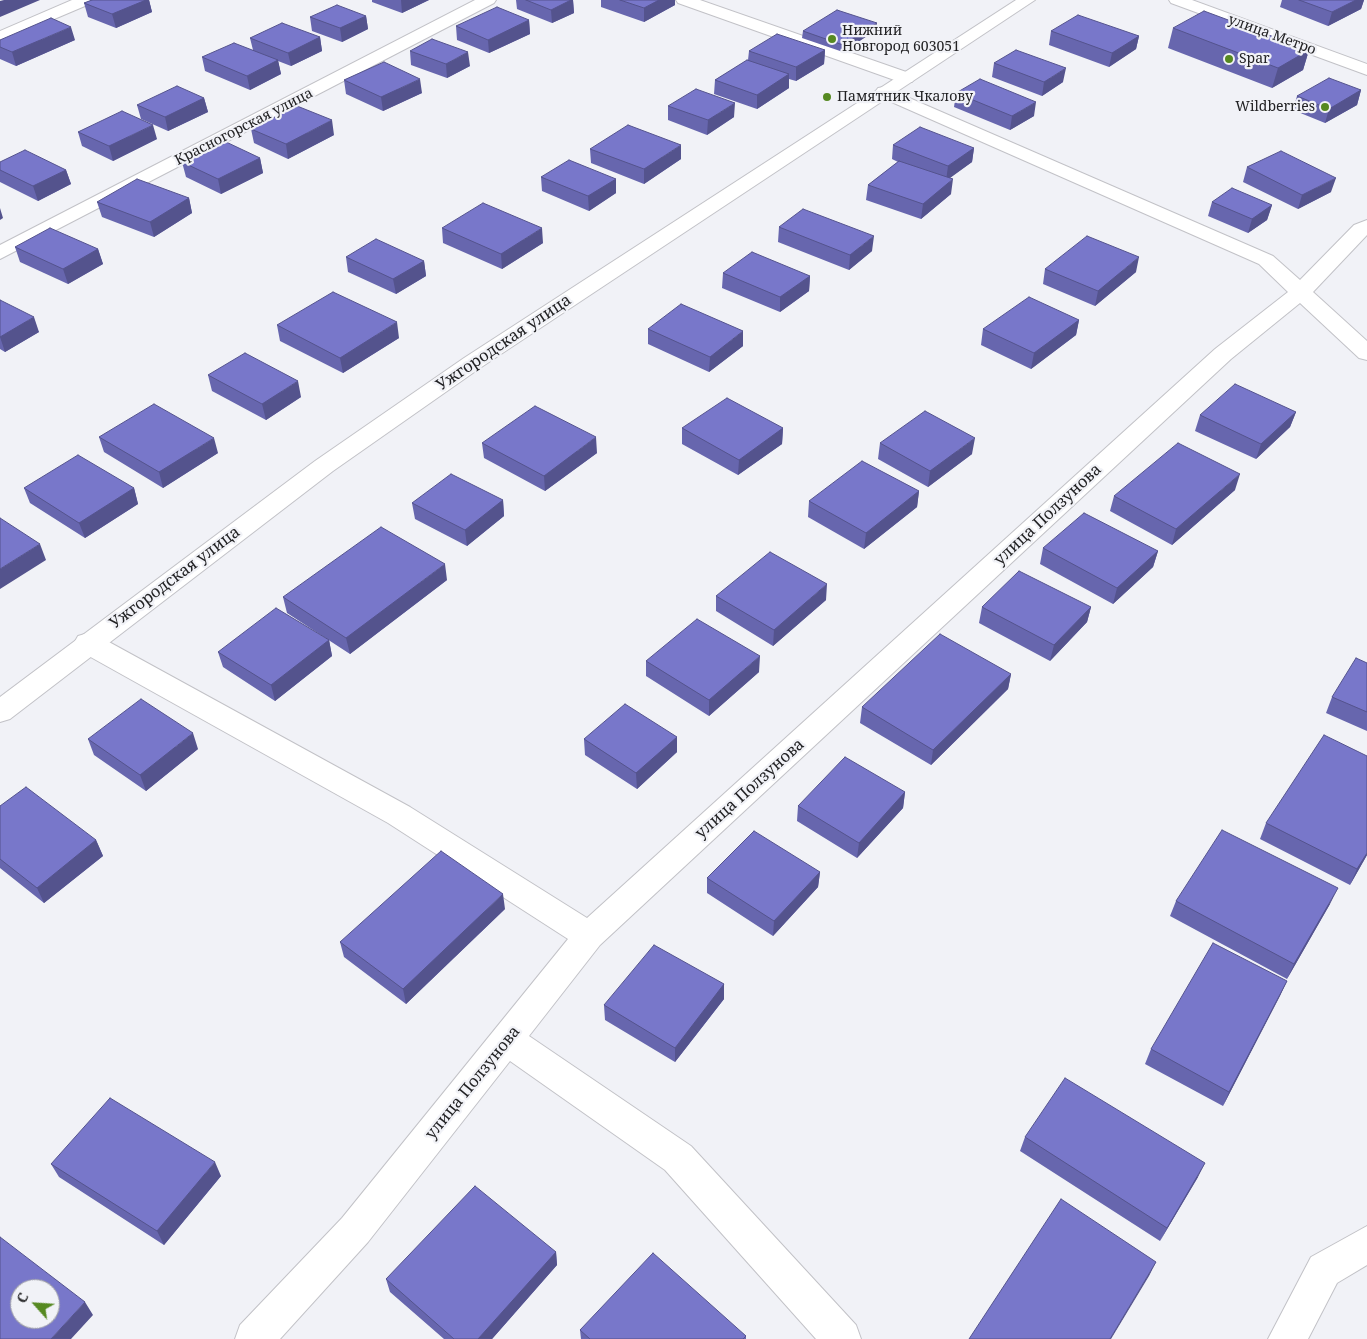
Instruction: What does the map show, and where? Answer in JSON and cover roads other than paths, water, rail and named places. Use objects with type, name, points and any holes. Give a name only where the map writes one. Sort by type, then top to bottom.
[{"type":"street","points":[[0,37],[86,0]]},
{"type":"street","name":"Красногорская улица","points":[[0,253],[488,0]]},
{"type":"street","points":[[684,0],[906,78]]},
{"type":"street","name":"Ужгородская улица","points":[[0,712],[88,643],[324,466],[373,432],[480,358],[1027,0]]},
{"type":"street","name":"улица Метро","points":[[1176,0],[1367,70]]},
{"type":"street","points":[[884,92],[1266,260],[1367,353]]},
{"type":"street","name":"улица Ползунова","points":[[254,1339],[355,1230],[590,936],[1223,354],[1301,292],[1360,229],[1367,226]]},
{"type":"street","points":[[88,643],[399,815],[590,936]]},
{"type":"street","points":[[507,1040],[678,1158],[842,1339]]},
{"type":"street","points":[[1287,1339],[1324,1270],[1367,1244]]},
{"type":"place","name":"Нижний Новгород 603051","points":[[832,39]]},
{"type":"place","name":"Spar","points":[[1229,59]]},
{"type":"place","name":"Памятник Чкалову","points":[[827,97]]},
{"type":"place","name":"Wildberries","points":[[1325,107]]}]
